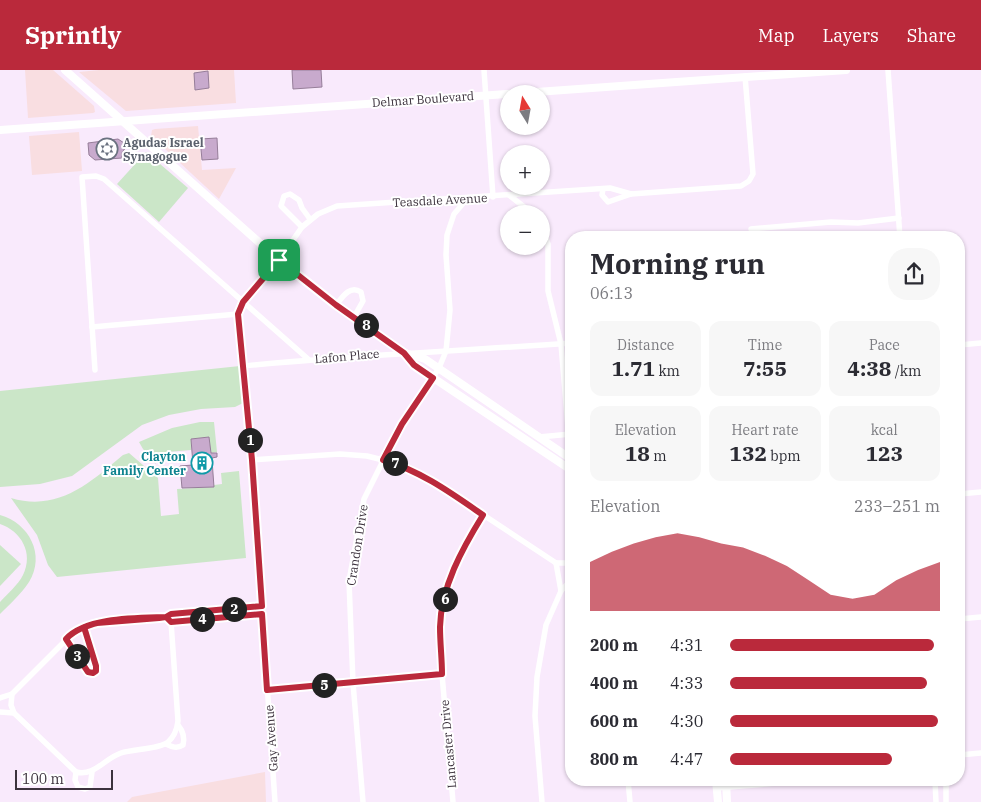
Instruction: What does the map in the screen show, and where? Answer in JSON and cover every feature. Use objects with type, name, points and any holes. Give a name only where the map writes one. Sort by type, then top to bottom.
[{"type":"street","points":[[65,70],[279,260],[336,305],[404,353],[414,365],[565,466]]},
{"type":"street","points":[[484,70],[493,197]]},
{"type":"street","name":"Delmar Boulevard","points":[[0,130],[846,70]]},
{"type":"street","points":[[888,70],[900,231]]},
{"type":"street","name":"Teasdale Avenue","points":[[603,189],[602,196],[608,202],[631,194],[741,186],[749,180],[753,174],[745,76]]},
{"type":"street","points":[[95,370],[82,177],[96,176],[104,179],[308,359]]},
{"type":"street","name":"Teasdale Avenue","points":[[550,192],[616,189],[631,194]]},
{"type":"street","points":[[302,227],[281,206],[284,196],[290,194],[299,200],[310,219]]},
{"type":"street","points":[[509,195],[522,205]]},
{"type":"street","name":"Teasdale Avenue","points":[[238,314],[243,302],[279,260],[302,227],[310,219],[337,206],[509,195]]},
{"type":"street","name":"Crandon Drive","points":[[363,802],[349,581],[364,499],[402,424],[433,378],[446,351],[450,310],[446,255],[447,235],[454,214],[467,199]]},
{"type":"street","points":[[751,229],[831,222],[858,223],[899,218]]},
{"type":"street","points":[[548,255],[549,298],[561,344],[565,384]]},
{"type":"street","points":[[336,305],[350,290],[356,289],[361,292],[363,301],[354,317]]},
{"type":"street","points":[[92,327],[238,314]]},
{"type":"street","name":"Gay Avenue","points":[[238,314],[252,460],[276,802]]},
{"type":"street","points":[[965,345],[981,343]]},
{"type":"street","name":"Lafon Place","points":[[243,366],[308,359],[565,344]]},
{"type":"street","points":[[404,353],[424,358],[565,455]]},
{"type":"street","points":[[538,437],[565,434]]},
{"type":"street","points":[[252,460],[340,454],[383,460],[406,468],[426,478],[556,564],[565,563]]},
{"type":"street","points":[[965,493],[981,492]]},
{"type":"street","name":"Lancaster Drive","points":[[452,802],[440,626],[445,600],[458,560],[483,515]]},
{"type":"street","points":[[556,564],[561,591]]},
{"type":"street","points":[[542,802],[536,716],[538,677],[546,625],[561,591],[565,587]]},
{"type":"street","points":[[0,698],[12,694],[66,639],[84,627],[97,623],[166,617],[171,614],[262,606]]},
{"type":"street","points":[[186,613],[184,618],[187,620]]},
{"type":"street","points":[[171,622],[262,614]]},
{"type":"street","points":[[166,617],[171,622],[178,725],[176,732],[166,744]]},
{"type":"street","points":[[965,618],[981,617]]},
{"type":"street","points":[[66,639],[88,672],[93,673],[96,671],[84,627]]},
{"type":"street","points":[[267,690],[442,674]]},
{"type":"street","points":[[12,694],[11,705],[14,713],[76,772],[92,772],[113,756],[123,752],[166,744],[180,748],[185,740],[178,725]]},
{"type":"street","points":[[0,712],[14,713]]},
{"type":"street","points":[[965,754],[981,753]]},
{"type":"street","points":[[76,772],[75,780],[78,787],[85,789],[90,787],[92,772]]},
{"type":"street","points":[[629,786],[630,802]]},
{"type":"street","points":[[717,786],[718,802]]},
{"type":"street","points":[[726,786],[727,802]]},
{"type":"street","points":[[935,786],[936,802]]},
{"type":"street","points":[[946,786],[946,802]]},
{"type":"shaded area","points":[[25,70],[53,70],[94,106],[95,112],[28,118]]},
{"type":"shaded area","points":[[99,70],[234,70],[236,103],[126,111],[79,72]]},
{"type":"shaded area","points":[[198,126],[202,170],[236,168],[219,199],[151,136],[152,130],[155,129]]},
{"type":"shaded area","points":[[79,132],[82,171],[32,175],[29,136]]},
{"type":"shaded area","points":[[265,772],[266,802],[127,802],[132,797]]},
{"type":"green space","points":[[146,152],[188,188],[159,222],[117,184]]},
{"type":"green space","points":[[240,366],[243,403],[235,407],[201,409],[169,415],[142,425],[72,476],[40,484],[0,487],[0,391]]},
{"type":"green space","points":[[200,422],[214,422],[217,452],[211,453],[209,437],[191,439],[191,450],[156,453],[156,464],[139,442],[172,428]]},
{"type":"green space","points":[[129,453],[158,478],[161,516],[179,514],[177,489],[214,487],[214,485],[222,484],[221,473],[239,471],[246,558],[57,577],[48,565],[37,535],[11,498],[44,501],[58,498],[85,485],[123,455]]},
{"type":"green space","points":[[0,515],[19,525],[26,533],[32,541],[36,561],[34,572],[29,582],[0,614],[0,602],[21,579],[27,559],[24,544],[14,532],[0,524]]},
{"type":"green space","points":[[0,545],[21,564],[0,586]]},
{"type":"building","points":[[292,70],[321,70],[322,87],[293,89]]},
{"type":"building","points":[[208,71],[209,88],[195,90],[194,73]]},
{"type":"building","points":[[217,138],[218,159],[202,160],[200,139]]},
{"type":"building","name":"Agudas Israel Synagogue","points":[[118,139],[127,145],[122,153],[122,158],[95,160],[89,155],[88,143]]},
{"type":"building","name":"Clayton Family Center","points":[[209,437],[211,453],[217,453],[217,457],[212,458],[214,487],[182,488],[180,466],[193,465],[191,439]]},
{"type":"place","name":"Agudas Israel Synagogue","points":[[107,149]]},
{"type":"place","name":"Clayton Family Center","points":[[202,463]]},
{"type":"route","points":[[279,260],[243,302],[238,314],[252,460],[262,606],[171,614],[166,617],[97,623],[84,627],[75,631],[66,639],[88,672],[93,673],[96,671],[96,666],[84,627],[97,623],[159,618],[166,617],[171,622],[262,614],[267,690],[442,674],[440,626],[445,600],[466,542],[483,515],[415,471],[383,460],[402,424],[433,378],[414,365],[404,353],[336,305],[279,260]]}]
